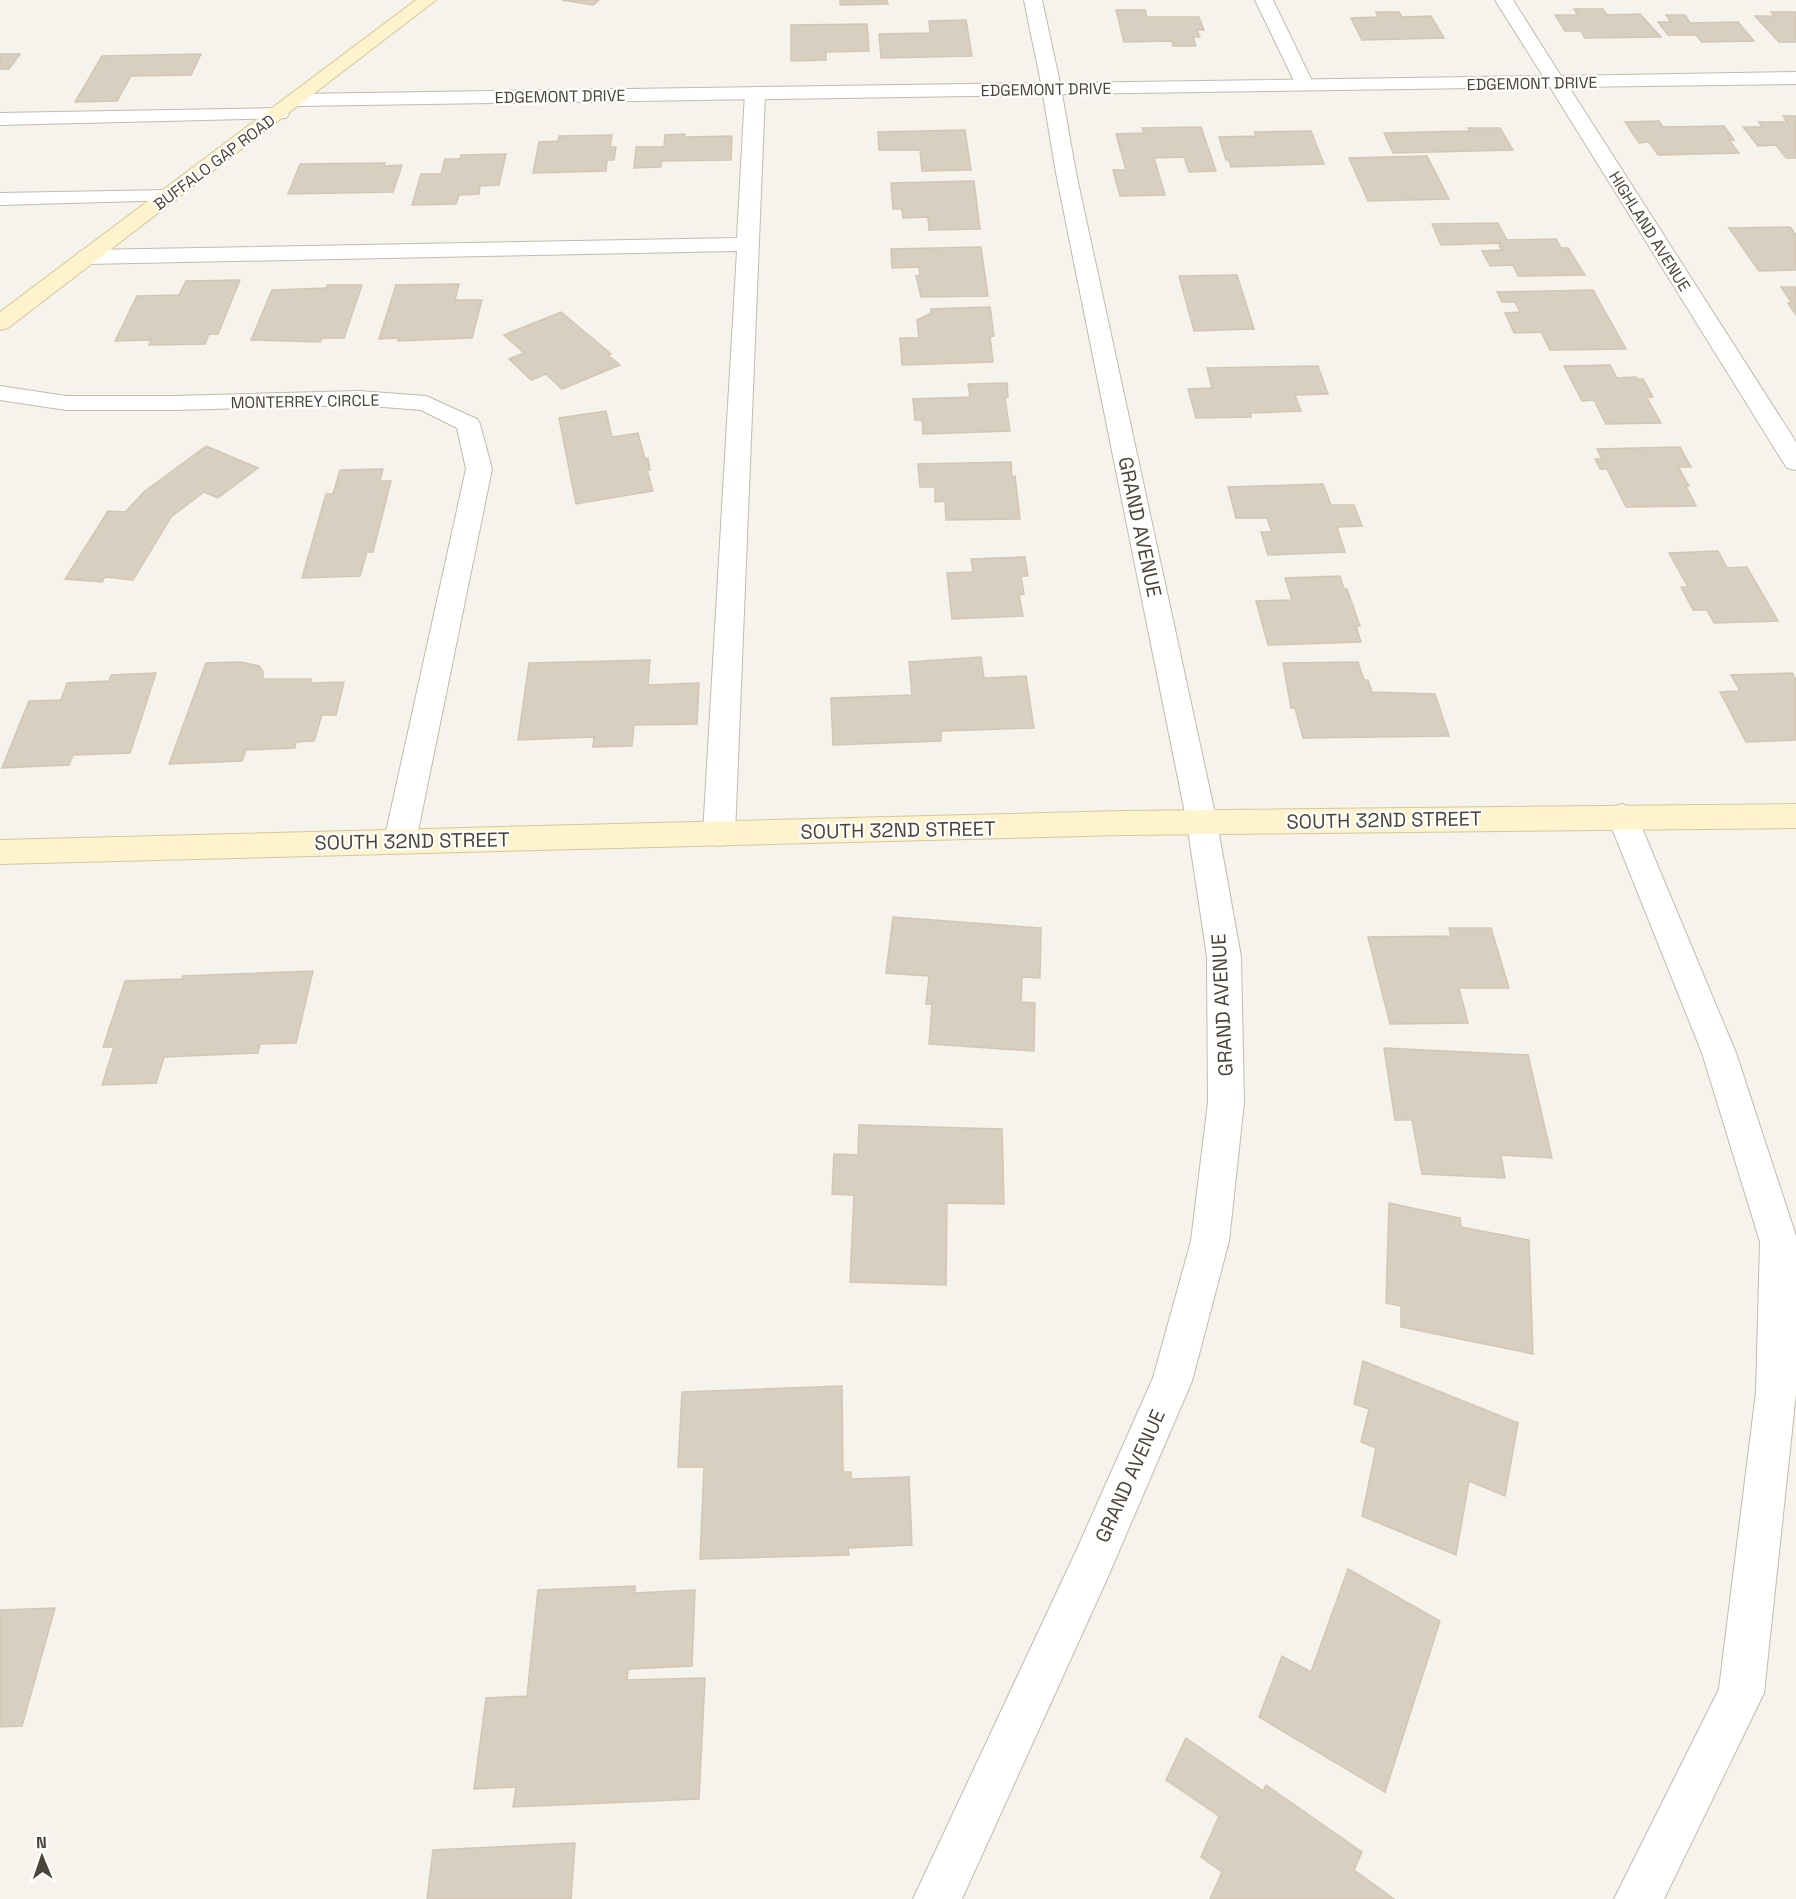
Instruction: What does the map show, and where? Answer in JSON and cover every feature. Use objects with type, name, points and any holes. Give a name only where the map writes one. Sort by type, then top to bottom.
[{"type":"street","name":"BUFFALO GAP ROAD","points":[[0,323],[427,0]]},
{"type":"street","name":"GRAND AVENUE","points":[[937,1899],[1092,1564],[1172,1381],[1210,1241],[1226,1102],[1224,957],[1202,822],[1066,173],[1052,89],[1033,0]]},
{"type":"street","points":[[1264,0],[1305,85]]},
{"type":"street","name":"HIGHLAND AVENUE","points":[[1504,0],[1796,462]]},
{"type":"street","name":"EDGEMONT DRIVE","points":[[296,100],[1796,78]]},
{"type":"street","points":[[719,834],[755,93]]},
{"type":"street","points":[[0,119],[279,114]]},
{"type":"street","points":[[0,199],[169,196]]},
{"type":"street","points":[[87,257],[748,244]]},
{"type":"street","name":"MONTERREY CIRCLE","points":[[0,393],[66,403],[175,403],[359,398],[426,403],[468,424],[479,469],[400,841]]},
{"type":"street","points":[[1622,816],[1719,1053],[1779,1242],[1776,1392],[1741,1693],[1638,1899]]},
{"type":"street","name":"SOUTH 32ND STREET","points":[[0,852],[1202,822],[1796,816]]},
{"type":"building","points":[[562,0],[599,0],[593,5]]},
{"type":"building","points":[[840,0],[887,0],[888,4],[840,5]]},
{"type":"building","points":[[1574,9],[1603,9],[1607,15],[1640,14],[1661,37],[1585,38],[1581,31],[1565,31],[1555,15],[1578,15]]},
{"type":"building","points":[[1116,10],[1145,10],[1147,17],[1199,17],[1204,30],[1197,30],[1200,37],[1193,37],[1196,46],[1173,46],[1172,41],[1124,42]]},
{"type":"building","points":[[1376,12],[1399,12],[1402,17],[1431,16],[1444,38],[1362,40],[1351,18],[1378,17]]},
{"type":"building","points":[[1771,12],[1796,12],[1796,42],[1779,42],[1755,16],[1775,16]]},
{"type":"building","points":[[1666,15],[1685,15],[1690,23],[1738,22],[1754,41],[1702,42],[1696,35],[1668,35],[1658,22],[1671,22]]},
{"type":"building","points":[[966,20],[972,56],[881,58],[879,34],[930,33],[929,21]]},
{"type":"building","points":[[867,24],[869,51],[826,52],[826,60],[791,61],[791,25]]},
{"type":"building","points":[[0,54],[20,54],[9,69],[0,69]]},
{"type":"building","points":[[201,54],[191,75],[131,76],[117,101],[75,102],[102,56]]},
{"type":"building","points":[[1783,116],[1796,116],[1796,158],[1786,158],[1776,145],[1758,146],[1743,127],[1762,127],[1759,122],[1787,122]]},
{"type":"building","points":[[1659,121],[1663,127],[1724,126],[1734,140],[1729,140],[1739,153],[1658,155],[1649,142],[1639,143],[1625,122]]},
{"type":"building","points":[[1201,127],[1216,171],[1189,172],[1184,157],[1154,158],[1165,195],[1120,196],[1113,170],[1126,170],[1116,134],[1144,133],[1142,128]]},
{"type":"building","points":[[1468,128],[1500,128],[1513,150],[1393,153],[1384,133],[1470,131]]},
{"type":"building","points":[[965,130],[971,170],[922,171],[920,150],[879,150],[878,132]]},
{"type":"building","points":[[1311,131],[1324,164],[1231,167],[1229,160],[1226,160],[1219,137],[1256,136],[1254,132]]},
{"type":"building","points":[[685,134],[685,137],[732,136],[731,160],[661,161],[661,167],[634,168],[636,147],[664,147],[665,135]]},
{"type":"building","points":[[612,135],[610,147],[616,147],[614,160],[607,160],[606,171],[533,173],[539,142],[558,141],[559,136]]},
{"type":"building","points":[[506,154],[499,185],[480,186],[479,194],[459,195],[456,204],[412,205],[421,174],[441,174],[445,159],[460,159],[461,155]]},
{"type":"building","points":[[1427,156],[1449,199],[1368,201],[1349,158]]},
{"type":"building","points":[[385,163],[384,166],[402,165],[393,192],[288,194],[300,164]]},
{"type":"building","points":[[974,181],[980,229],[929,230],[928,217],[903,218],[902,209],[893,209],[891,183]]},
{"type":"building","points":[[1498,223],[1507,240],[1556,239],[1561,248],[1568,248],[1585,275],[1518,276],[1513,265],[1490,266],[1482,251],[1505,250],[1501,249],[1499,245],[1501,243],[1441,245],[1432,224]]},
{"type":"building","points":[[1790,227],[1796,235],[1796,270],[1759,271],[1729,228]]},
{"type":"building","points":[[981,247],[988,296],[921,297],[916,276],[920,275],[919,267],[892,268],[891,249]]},
{"type":"building","points":[[1237,275],[1254,329],[1194,331],[1179,276]]},
{"type":"building","points":[[240,280],[218,334],[209,334],[205,344],[149,345],[151,340],[115,341],[137,296],[179,295],[186,281]]},
{"type":"building","points":[[459,284],[455,300],[482,300],[472,338],[398,341],[399,338],[379,339],[396,285]]},
{"type":"building","points":[[327,285],[362,285],[344,338],[322,338],[320,342],[251,340],[272,290],[326,288]]},
{"type":"building","points":[[1781,287],[1796,287],[1796,315],[1788,303],[1792,303]]},
{"type":"building","points":[[1593,290],[1626,349],[1550,350],[1541,332],[1514,333],[1505,313],[1520,312],[1515,302],[1502,302],[1497,292]]},
{"type":"building","points":[[990,307],[994,336],[990,337],[993,362],[902,365],[900,338],[919,338],[917,320],[931,313],[931,309]]},
{"type":"building","points":[[561,312],[611,354],[608,355],[620,365],[562,389],[546,374],[531,380],[509,359],[524,353],[504,335]]},
{"type":"building","points":[[1610,365],[1617,378],[1643,379],[1653,397],[1647,398],[1661,423],[1606,424],[1594,400],[1582,401],[1564,366]]},
{"type":"building","points":[[1318,366],[1328,394],[1295,395],[1301,411],[1250,413],[1251,417],[1196,418],[1188,389],[1212,388],[1207,368]]},
{"type":"building","points":[[1007,383],[1008,397],[1005,398],[1010,431],[923,434],[922,420],[915,420],[913,399],[970,397],[968,384]]},
{"type":"building","points":[[606,411],[612,437],[638,433],[645,459],[648,458],[650,470],[647,470],[653,491],[576,504],[559,418]]},
{"type":"building","points":[[206,446],[258,468],[218,498],[204,492],[171,517],[133,580],[105,577],[102,582],[65,579],[108,511],[125,512],[145,491]]},
{"type":"building","points":[[1680,447],[1691,467],[1678,467],[1689,486],[1686,486],[1696,506],[1626,507],[1607,469],[1600,469],[1595,459],[1602,459],[1597,449]]},
{"type":"building","points":[[1011,462],[1020,519],[946,520],[945,501],[935,502],[935,487],[920,487],[918,464]]},
{"type":"building","points":[[383,469],[380,481],[391,481],[373,552],[367,552],[360,576],[302,578],[326,494],[333,494],[340,470]]},
{"type":"building","points":[[1323,484],[1331,505],[1354,505],[1362,526],[1337,527],[1345,552],[1268,555],[1261,532],[1272,532],[1267,518],[1236,518],[1228,487]]},
{"type":"building","points":[[1718,551],[1727,568],[1747,567],[1778,621],[1714,623],[1707,610],[1693,610],[1681,587],[1688,587],[1669,553]]},
{"type":"building","points":[[1025,557],[1028,576],[1021,576],[1024,594],[1019,595],[1023,616],[952,619],[947,573],[973,572],[971,559]]},
{"type":"building","points":[[1340,576],[1360,626],[1356,626],[1361,642],[1268,645],[1256,601],[1292,600],[1285,578]]},
{"type":"building","points":[[981,657],[984,678],[1026,676],[1034,728],[941,731],[941,741],[833,745],[831,698],[912,695],[909,662]]},
{"type":"building","points":[[650,660],[648,685],[699,683],[697,724],[634,725],[632,746],[593,747],[594,737],[518,740],[529,663]]},
{"type":"building","points":[[241,662],[259,666],[263,672],[263,679],[311,679],[311,683],[344,682],[336,715],[322,715],[314,741],[296,742],[295,748],[246,750],[242,761],[169,764],[206,663]]},
{"type":"building","points":[[1358,662],[1364,680],[1368,680],[1372,692],[1435,694],[1449,736],[1303,738],[1295,708],[1291,708],[1283,663]]},
{"type":"building","points":[[156,673],[130,753],[73,755],[69,765],[2,768],[29,701],[61,700],[67,683],[109,681],[111,675]]},
{"type":"building","points":[[1792,673],[1796,679],[1796,740],[1746,742],[1720,692],[1740,691],[1731,675]]},
{"type":"building","points":[[893,917],[1041,928],[1040,978],[1022,977],[1021,1002],[1035,1003],[1034,1051],[929,1044],[932,1004],[926,1004],[929,976],[886,973]]},
{"type":"building","points":[[1449,928],[1491,928],[1509,988],[1459,988],[1468,1023],[1390,1024],[1368,937],[1451,936]]},
{"type":"building","points":[[313,971],[296,1043],[260,1044],[258,1053],[164,1057],[156,1083],[102,1085],[114,1047],[103,1047],[125,981],[182,979],[183,976]]},
{"type":"building","points":[[1384,1048],[1528,1055],[1552,1158],[1501,1155],[1505,1178],[1422,1174],[1412,1120],[1395,1120]]},
{"type":"building","points":[[859,1125],[1002,1129],[1004,1204],[947,1203],[946,1285],[850,1282],[854,1195],[832,1194],[834,1154],[858,1155]]},
{"type":"building","points":[[1389,1203],[1460,1218],[1461,1227],[1529,1240],[1533,1354],[1401,1327],[1401,1306],[1386,1303]]},
{"type":"building","points":[[1363,1361],[1518,1423],[1505,1496],[1469,1481],[1456,1555],[1362,1516],[1376,1448],[1361,1442],[1369,1409],[1354,1404]]},
{"type":"building","points":[[842,1386],[843,1472],[851,1472],[851,1479],[909,1477],[912,1545],[848,1548],[849,1555],[700,1559],[704,1467],[678,1467],[682,1392]]},
{"type":"building","points":[[1348,1569],[1440,1621],[1385,1792],[1259,1717],[1282,1656],[1311,1672]]},
{"type":"building","points":[[635,1586],[635,1593],[695,1590],[692,1666],[628,1669],[627,1680],[705,1678],[699,1799],[513,1807],[516,1787],[474,1789],[486,1698],[527,1696],[538,1590]]},
{"type":"building","points":[[55,1608],[22,1726],[0,1727],[0,1610]]},
{"type":"building","points":[[1186,1738],[1263,1791],[1266,1785],[1362,1852],[1354,1870],[1394,1899],[1210,1899],[1222,1872],[1201,1857],[1219,1816],[1166,1780]]},
{"type":"building","points":[[575,1843],[571,1899],[427,1899],[433,1850]]}]
